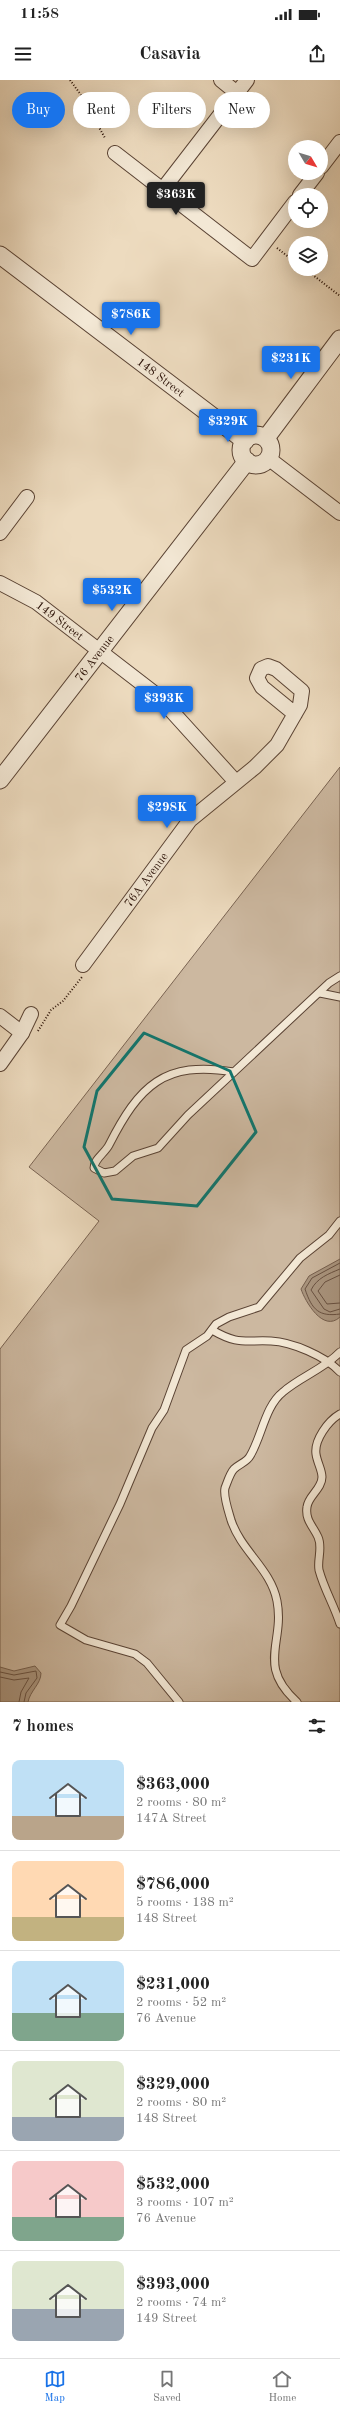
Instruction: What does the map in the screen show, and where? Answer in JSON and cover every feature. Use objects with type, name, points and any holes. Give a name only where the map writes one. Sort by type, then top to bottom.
[{"type":"street","points":[[221,80],[237,92],[247,80]]},
{"type":"street","points":[[163,189],[214,122]]},
{"type":"street","points":[[328,158],[340,142]]},
{"type":"street","points":[[115,153],[252,259],[288,211]]},
{"type":"street","points":[[305,188],[312,180]]},
{"type":"street","name":"148 Street","points":[[0,255],[245,441]]},
{"type":"street","points":[[266,438],[340,339]]},
{"type":"street","points":[[255,435],[266,438],[271,448],[268,458],[258,464],[247,461],[242,449],[245,441],[255,435]]},
{"type":"street","points":[[268,458],[340,513]]},
{"type":"street","name":"76 Avenue","points":[[0,780],[247,461]]},
{"type":"street","points":[[0,533],[27,497]]},
{"type":"street","name":"149 Street","points":[[0,583],[36,602],[101,650],[164,701],[236,781]]},
{"type":"street","name":"76A Avenue","points":[[84,970],[190,820],[255,767],[272,750],[295,714]]},
{"type":"street","points":[[0,1064],[29,1034],[31,1014]]},
{"type":"street","points":[[0,1016],[29,1034]]},
{"type":"lane","points":[[234,1072],[202,1067],[186,1070],[162,1078],[144,1090],[117,1127],[108,1146],[94,1163],[94,1168],[104,1173],[115,1171],[133,1156],[158,1148],[188,1115],[320,992],[340,976]]},
{"type":"lane","points":[[320,992],[340,997]]},
{"type":"lane","points":[[179,1702],[147,1664],[135,1654],[86,1640],[60,1625],[71,1606],[123,1497],[152,1428],[164,1410],[186,1350],[200,1342],[216,1324],[229,1316],[259,1307],[300,1258],[329,1235],[340,1221]]},
{"type":"lane","points":[[212,1330],[227,1338],[242,1343],[271,1341],[288,1343],[304,1349],[327,1362],[340,1372]]},
{"type":"lane","points":[[297,1702],[286,1692],[277,1677],[274,1662],[278,1603],[274,1587],[243,1545],[232,1521],[225,1490],[233,1470],[249,1458],[259,1441],[273,1402],[282,1392],[340,1352]]},
{"type":"lane","points":[[340,1414],[334,1417],[321,1434],[315,1453],[322,1478],[318,1489],[307,1505],[308,1522],[318,1537],[320,1546],[319,1567],[323,1587],[330,1597],[340,1624]]},
{"type":"path","points":[[70,80],[81,94],[105,138]]},
{"type":"path","points":[[274,246],[288,257]]},
{"type":"path","points":[[314,276],[340,296]]},
{"type":"path","points":[[29,1034],[51,1010],[63,1001],[84,970]]},
{"type":"highlighted area","points":[[144,1033],[230,1071],[256,1132],[197,1206],[112,1199],[84,1147],[97,1091]]},
{"type":"shaded area","points":[[340,767],[340,1702],[0,1702],[0,1349],[99,1221],[29,1167]]},
{"type":"water","points":[[340,1259],[340,1317],[334,1321],[327,1321],[316,1314],[306,1301],[301,1289],[309,1276]]},
{"type":"water","points":[[35,1666],[41,1673],[41,1677],[28,1702],[0,1702],[0,1667],[14,1671]]}]
